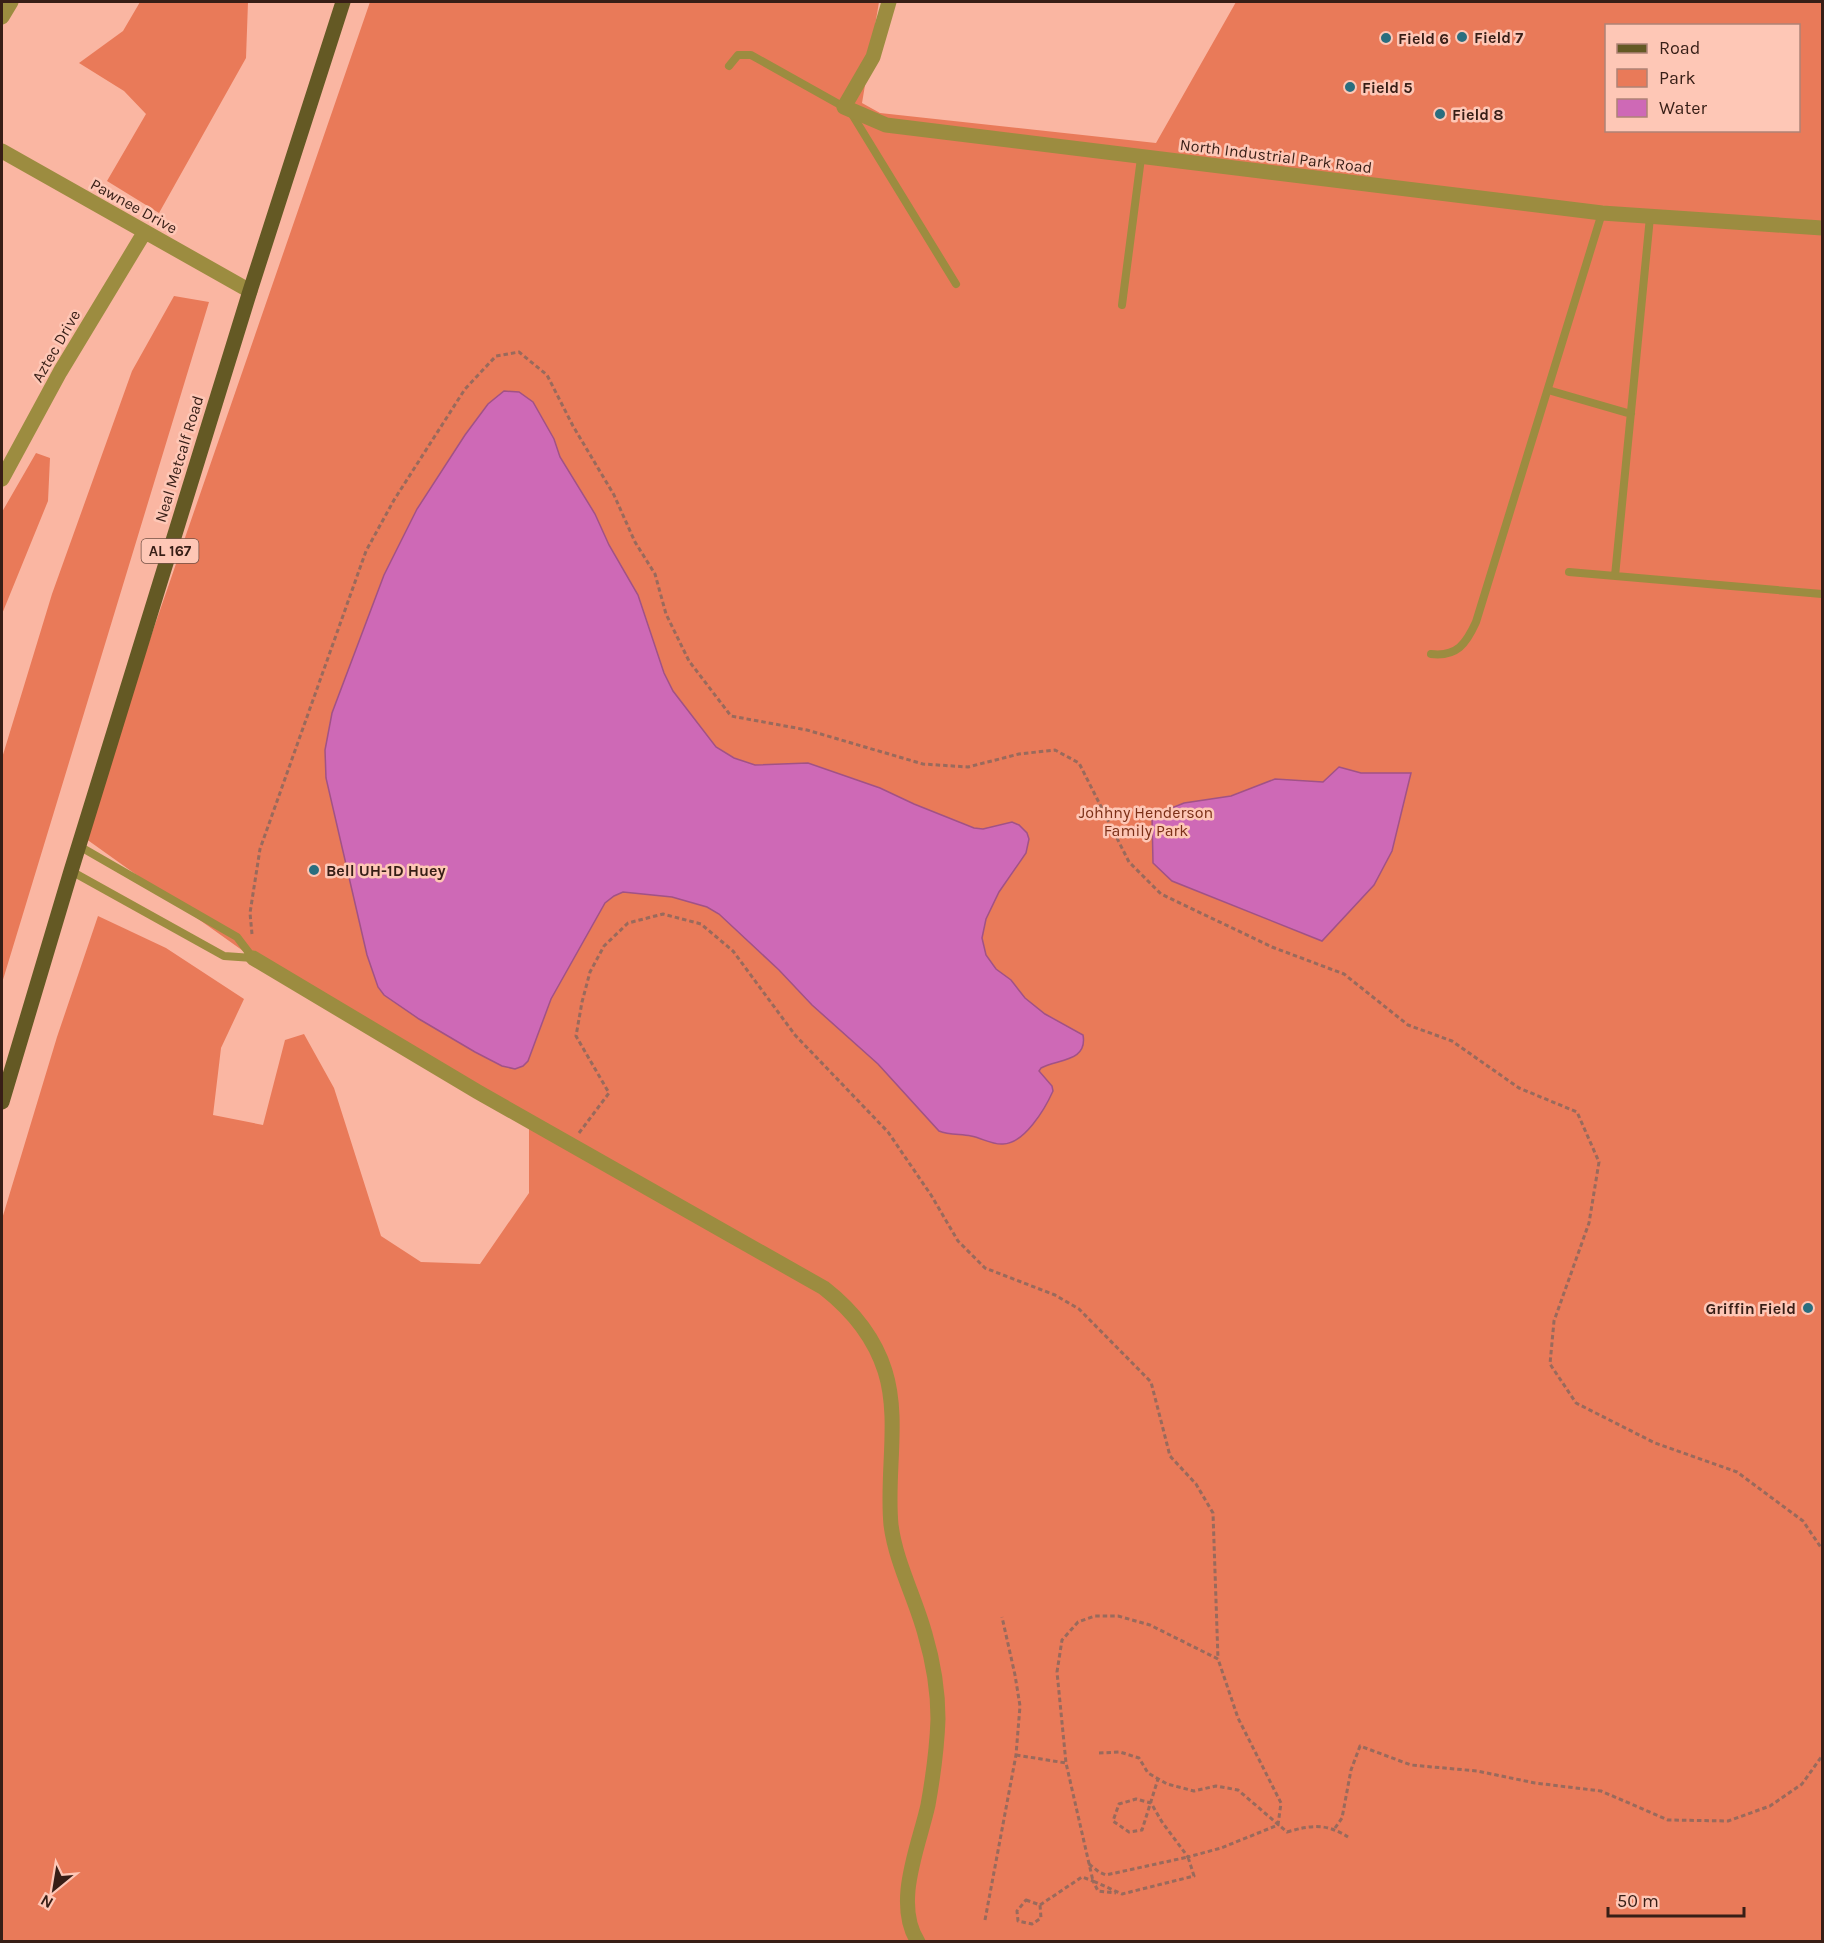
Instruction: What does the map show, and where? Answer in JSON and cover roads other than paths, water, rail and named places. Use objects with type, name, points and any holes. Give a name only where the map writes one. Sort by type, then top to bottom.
[{"type":"main road","name":"Neal Metcalf Road","points":[[2,1102],[70,871],[250,291],[343,2]]},
{"type":"street","points":[[2,17],[11,2]]},
{"type":"street","points":[[846,108],[873,57],[889,2]]},
{"type":"street","name":"North Industrial Park Road","points":[[846,108],[886,126],[1141,158],[1602,213],[1822,228]]},
{"type":"street","name":"Pawnee Drive","points":[[2,151],[250,291]]},
{"type":"street","name":"Aztec Drive","points":[[3,472],[144,233]]},
{"type":"street","points":[[253,958],[478,1092],[824,1288],[841,1301],[868,1334],[879,1353],[886,1374],[892,1416],[891,1524],[895,1547],[925,1632],[934,1674],[938,1717],[935,1761],[928,1804],[907,1891],[907,1914],[918,1941]]},
{"type":"lane","points":[[729,66],[738,55],[751,54],[846,108],[956,284]]},
{"type":"lane","points":[[1122,305],[1141,158]]},
{"type":"lane","points":[[1431,654],[1442,655],[1458,650],[1467,640],[1476,622],[1602,213]]},
{"type":"lane","points":[[1615,576],[1650,217]]},
{"type":"lane","points":[[1548,390],[1631,414]]},
{"type":"lane","points":[[1569,573],[1822,594]]},
{"type":"lane","points":[[79,846],[237,937],[253,958]]},
{"type":"lane","points":[[70,871],[224,956],[253,958]]},
{"type":"water","points":[[504,391],[519,392],[533,402],[554,439],[560,457],[595,514],[609,545],[638,595],[664,673],[673,691],[716,747],[734,758],[755,765],[808,763],[880,788],[974,828],[983,829],[1012,822],[1027,833],[1029,839],[1026,853],[999,892],[986,919],[982,938],[986,955],[996,969],[1011,980],[1025,998],[1045,1014],[1083,1035],[1083,1044],[1076,1055],[1041,1068],[1039,1071],[1052,1086],[1053,1091],[1039,1116],[1019,1138],[999,1144],[971,1136],[939,1131],[878,1064],[812,1005],[779,970],[719,914],[707,907],[672,897],[623,892],[605,903],[551,999],[528,1061],[515,1069],[502,1066],[475,1052],[419,1019],[384,995],[378,987],[367,955],[326,778],[325,750],[332,713],[384,575],[417,509],[465,435],[488,404]]},
{"type":"water","points":[[1339,767],[1361,773],[1411,773],[1392,851],[1374,885],[1322,941],[1172,881],[1153,863],[1152,816],[1184,803],[1231,796],[1275,779],[1323,782]]},
{"type":"place","name":"Field 7","points":[[1462,37]]},
{"type":"place","name":"Field 6","points":[[1386,38]]},
{"type":"place","name":"Field 5","points":[[1350,87]]},
{"type":"place","name":"Field 8","points":[[1440,114]]},
{"type":"place","name":"Bell UH-1D Huey","points":[[314,870]]},
{"type":"place","name":"Griffin Field","points":[[1808,1308]]},
{"type":"park label","name":"Johhny Henderson Family Park","points":[[1146,821]]}]
